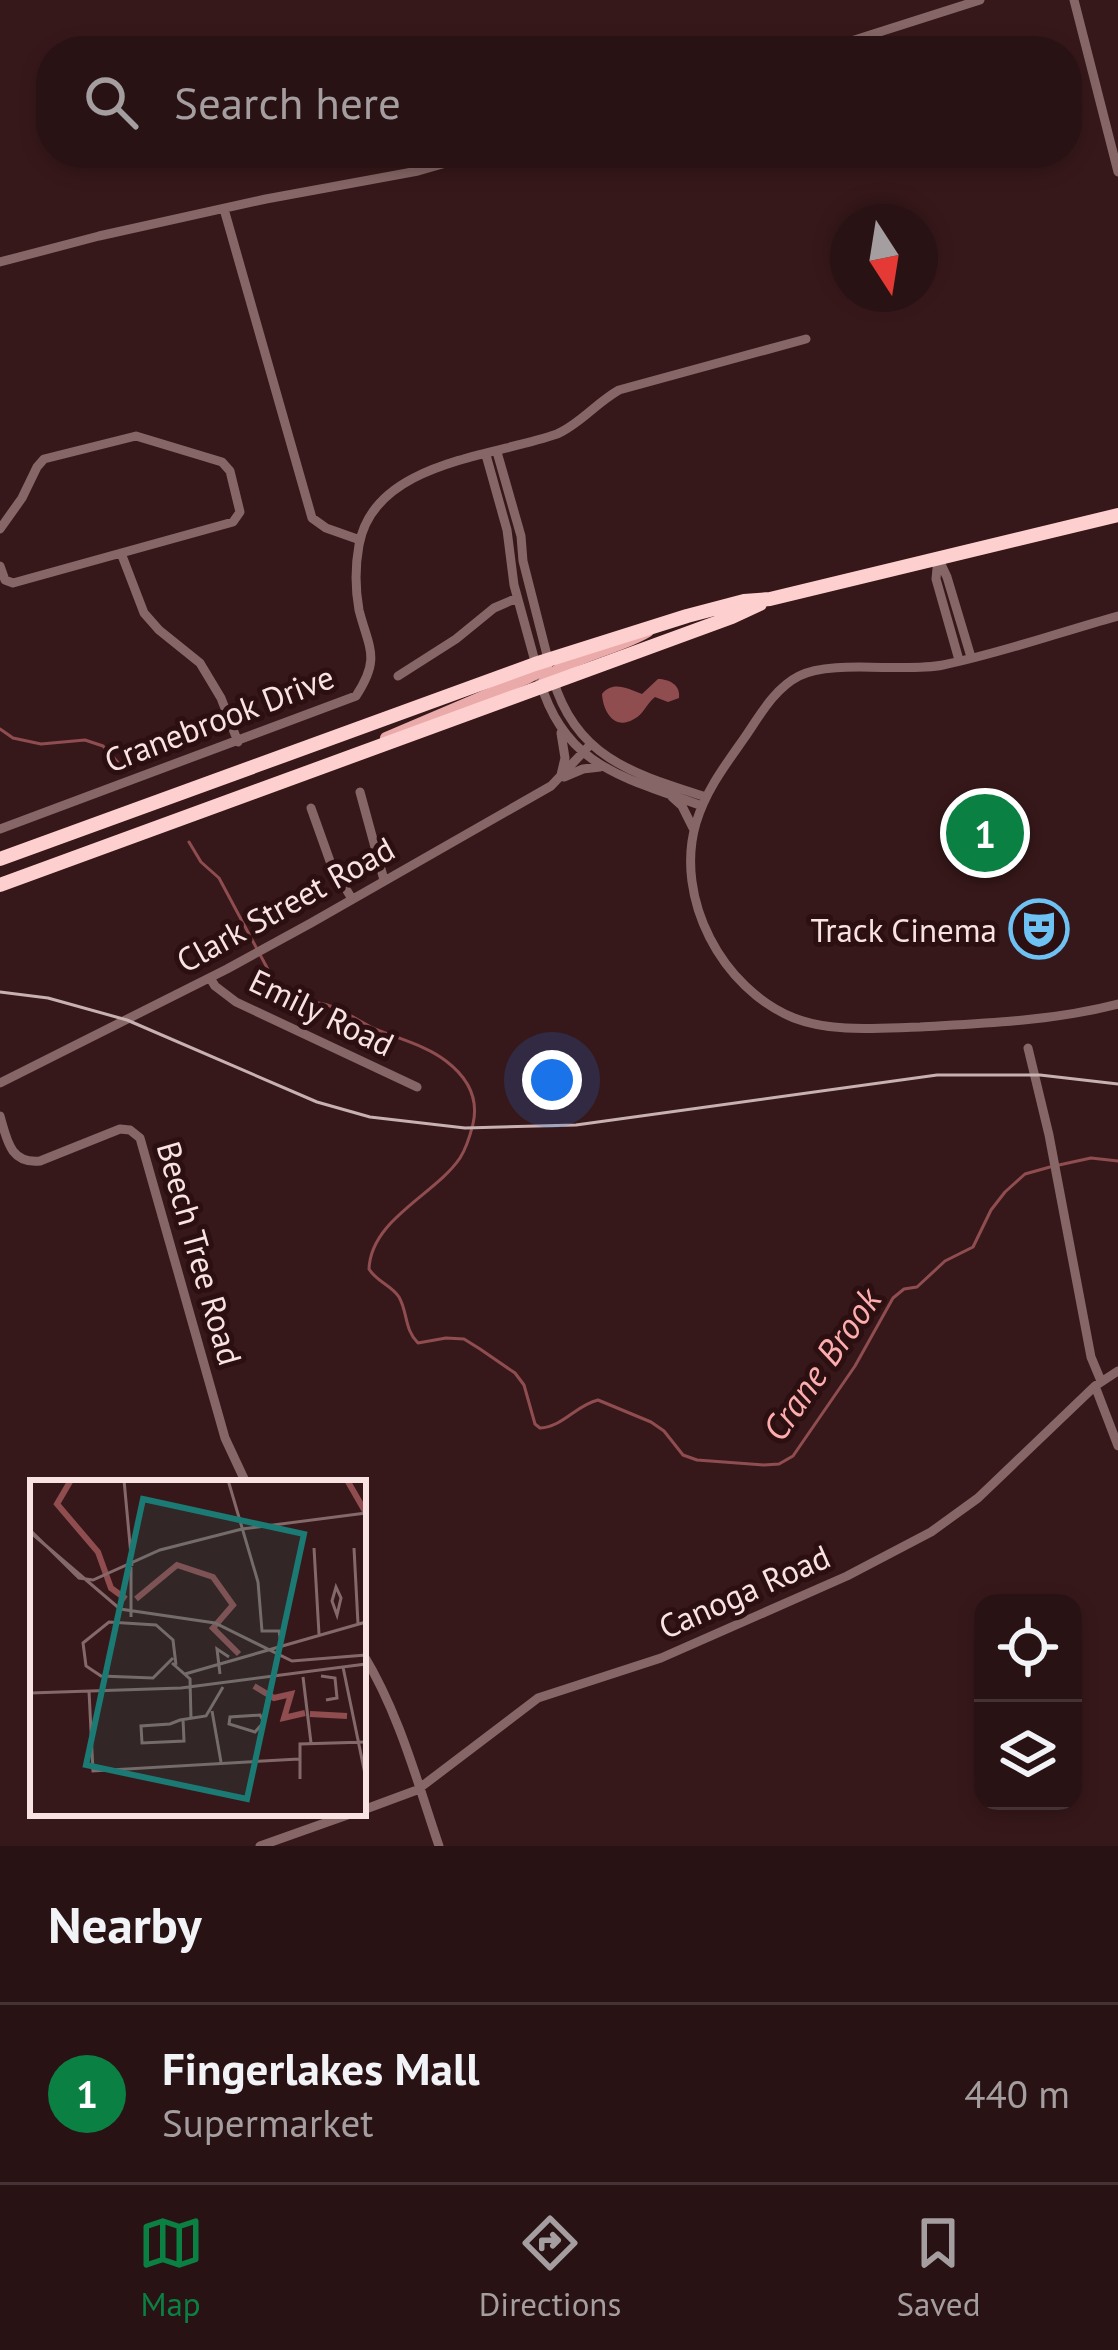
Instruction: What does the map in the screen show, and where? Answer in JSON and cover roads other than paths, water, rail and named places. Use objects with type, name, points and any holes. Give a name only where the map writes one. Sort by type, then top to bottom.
[{"type":"highway","points":[[0,884],[347,758],[659,624],[1118,515]]},
{"type":"highway","points":[[0,859],[545,673],[732,617],[770,598]]},
{"type":"street","points":[[867,36],[980,0]]},
{"type":"street","points":[[1073,0],[1118,172]]},
{"type":"street","points":[[0,262],[99,236],[431,168]]},
{"type":"street","points":[[224,209],[312,518],[360,540],[378,502],[409,479],[568,429],[619,390],[806,338]]},
{"type":"street","points":[[0,529],[44,459],[136,436],[218,460],[227,466],[238,503],[237,519],[14,584],[5,580],[0,566]]},
{"type":"street","points":[[491,453],[517,598],[545,673],[587,749],[704,801]]},
{"type":"street","points":[[491,453],[521,536],[538,612],[547,705],[560,728],[566,758],[560,779]]},
{"type":"street","name":"Cranebrook Drive","points":[[0,829],[356,696],[368,678],[373,656],[355,575],[360,540]]},
{"type":"street","points":[[121,554],[144,613],[200,663],[238,742]]},
{"type":"street","points":[[938,558],[947,577],[965,659]]},
{"type":"street","points":[[398,676],[494,608],[517,598],[529,601],[538,612]]},
{"type":"street","points":[[1118,616],[929,667],[830,669],[800,675],[772,700],[715,779],[694,831],[693,884],[720,956],[750,990],[794,1018],[850,1028],[907,1027],[1041,1020],[1118,1004]]},
{"type":"street","points":[[560,728],[603,767],[663,791],[704,801]]},
{"type":"street","name":"Clark Street Road","points":[[0,1083],[295,933],[560,779],[587,749]]},
{"type":"street","points":[[560,779],[603,767]]},
{"type":"street","points":[[677,787],[715,779]]},
{"type":"street","points":[[663,791],[682,806],[694,831]]},
{"type":"street","points":[[360,792],[384,880]]},
{"type":"street","points":[[311,808],[332,864],[352,899]]},
{"type":"street","name":"Emily Road","points":[[210,978],[236,1002],[417,1087]]},
{"type":"street","points":[[1028,1048],[1091,1358],[1118,1446]]},
{"type":"street","name":"Beech Tree Road","points":[[0,1116],[12,1153],[29,1162],[120,1129],[140,1138],[226,1438],[245,1480]]},
{"type":"street","name":"Canoga Road","points":[[366,1809],[419,1788],[538,1698],[661,1658],[827,1585],[931,1532],[978,1498],[1098,1384],[1118,1371]]},
{"type":"street","points":[[366,1660],[389,1703],[439,1846]]},
{"type":"street","points":[[260,1846],[345,1816]]},
{"type":"waterway","points":[[0,729],[13,738],[41,744],[85,740],[103,746],[123,768]]},
{"type":"waterway","name":"Crane Brook","points":[[189,842],[219,878],[279,990],[335,1008],[429,1050],[465,1081],[474,1114],[462,1154],[392,1222],[372,1251],[369,1269],[399,1297],[418,1343],[464,1339],[515,1373],[540,1428],[598,1400],[651,1422],[683,1455],[697,1460],[779,1464],[793,1456],[855,1366],[893,1298],[917,1287],[945,1261],[973,1247],[1005,1192],[1025,1174],[1050,1167]]},
{"type":"waterway","name":"Crane Brook","points":[[1059,1165],[1091,1158],[1118,1161]]},
{"type":"railway","points":[[0,992],[48,998],[127,1020],[317,1102],[370,1117],[465,1128],[576,1125],[937,1075],[1040,1075],[1118,1084]]},
{"type":"place","name":"Fingerlakes Mall","points":[[985,833]]},
{"type":"place","name":"Track Cinema","points":[[1039,929]]}]
